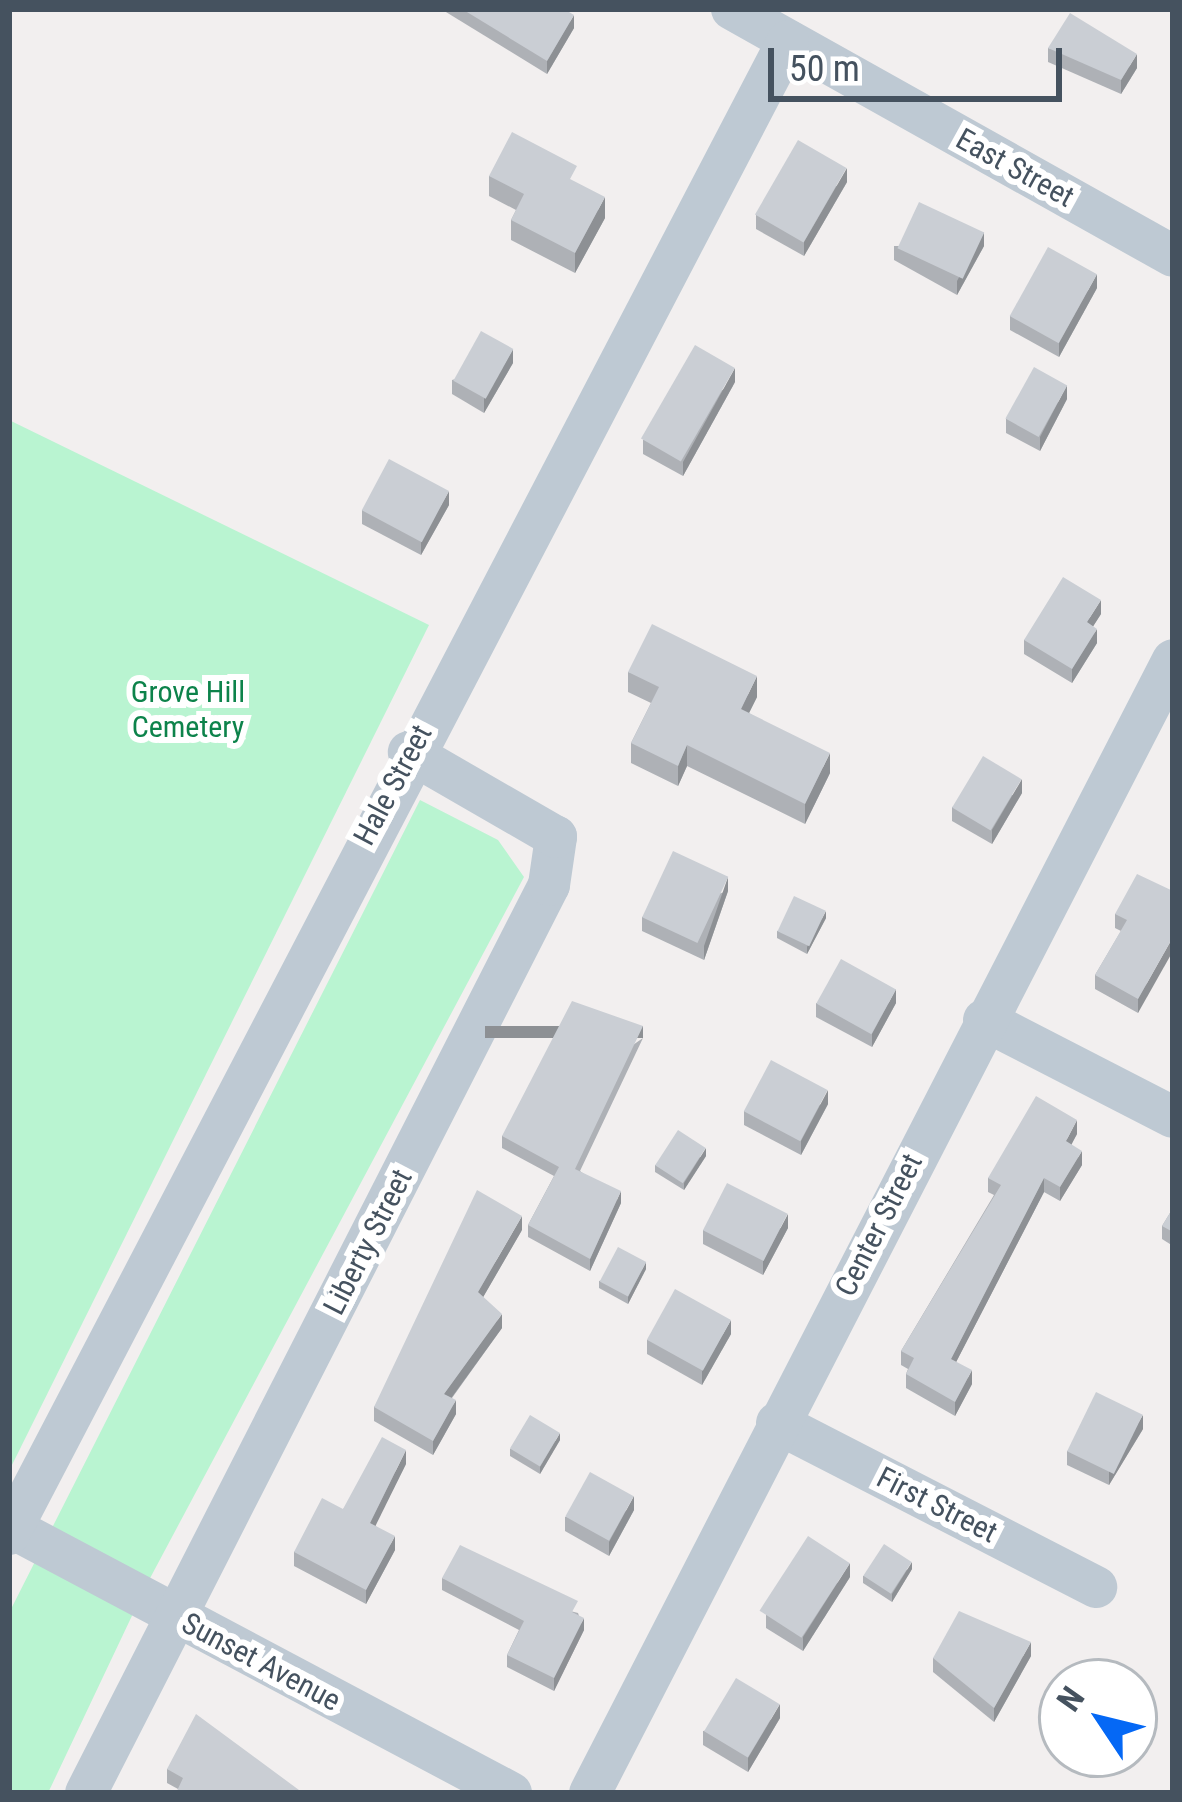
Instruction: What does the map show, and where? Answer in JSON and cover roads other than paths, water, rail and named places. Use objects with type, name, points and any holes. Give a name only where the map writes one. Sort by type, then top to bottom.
[{"type":"street","name":"East Street","points":[[732,9],[1173,256]]},
{"type":"street","name":"Hale Street","points":[[10,1531],[410,752],[788,41]]},
{"type":"street","name":"Center Street","points":[[590,1793],[1173,660]]},
{"type":"street","name":"Liberty Street","points":[[86,1793],[549,885],[556,838],[410,752]]},
{"type":"street","points":[[984,1020],[1173,1117]]},
{"type":"street","name":"First Street","points":[[777,1423],[1096,1587]]},
{"type":"street","name":"Sunset Avenue","points":[[10,1531],[511,1793]]},
{"type":"park label","name":"Grove Hill Cemetery","points":[[188,709]]}]
